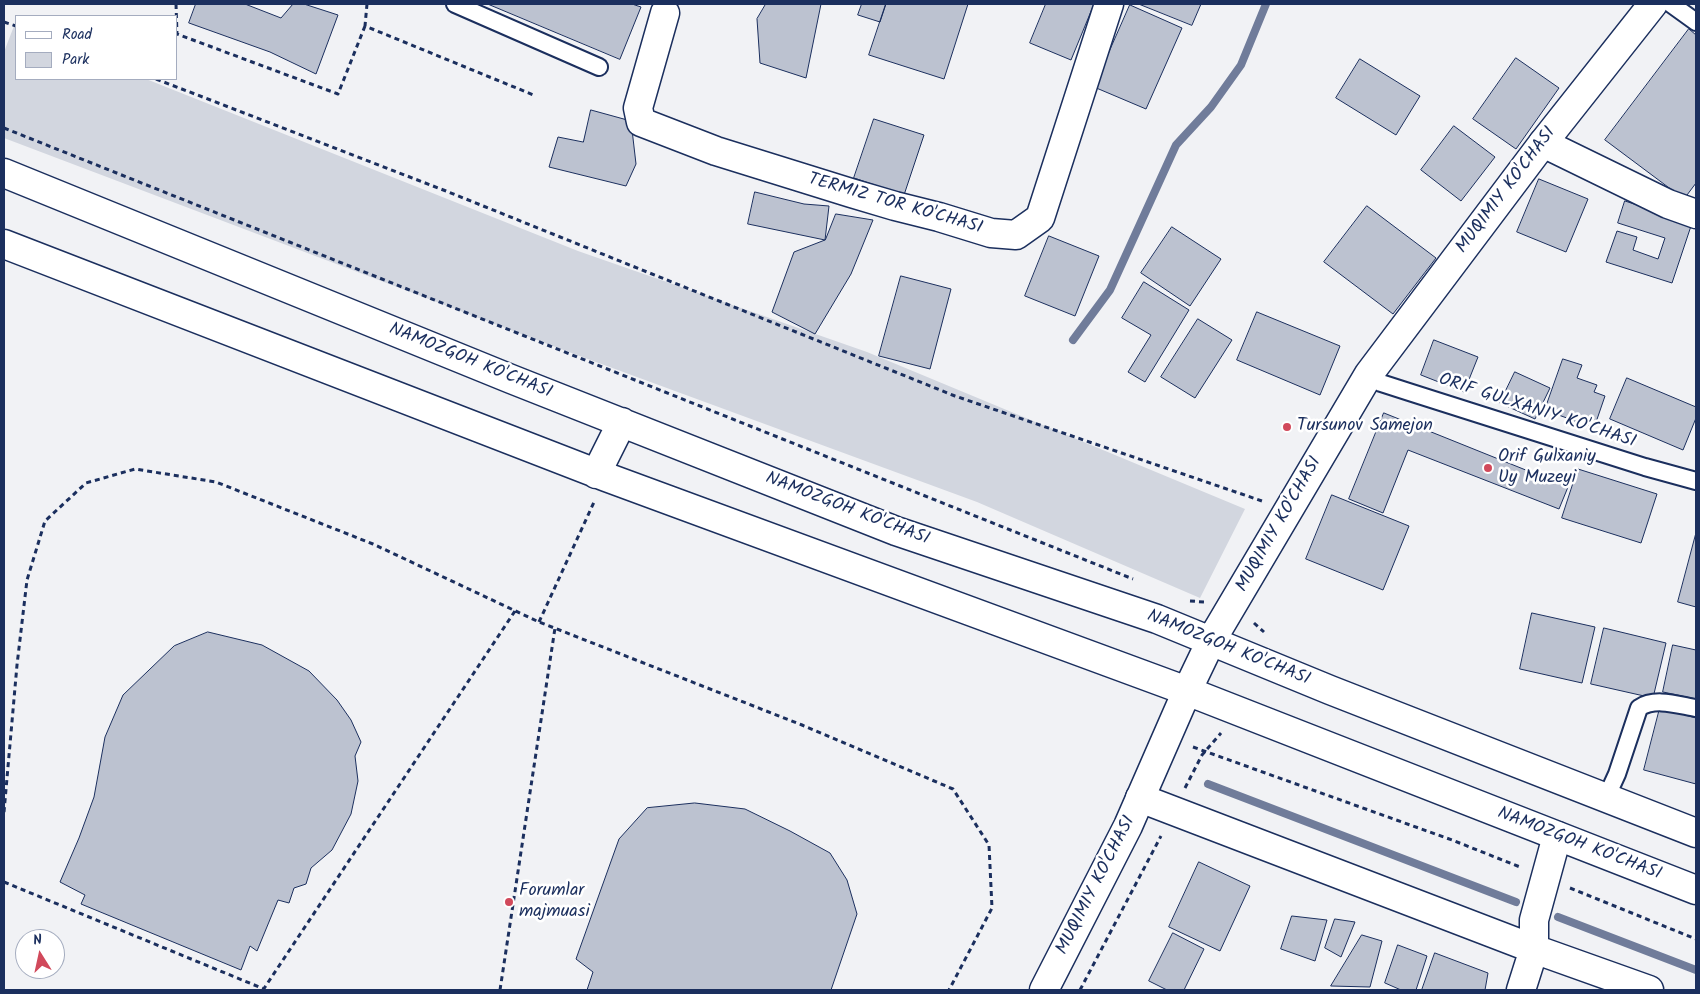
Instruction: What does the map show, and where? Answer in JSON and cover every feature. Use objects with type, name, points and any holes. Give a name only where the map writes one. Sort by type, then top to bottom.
[{"type":"main road","name":"TERMIZ TOR KO'CHASI","points":[[665,13],[638,108],[641,122],[716,151],[851,193],[991,233],[1016,235],[1040,218],[1109,4]]},
{"type":"main road","name":"MUQIMIY KO'CHASI","points":[[1044,990],[1128,826],[1186,691],[1212,641],[1369,374],[1543,142],[1653,4]]},
{"type":"main road","points":[[1543,142],[1668,204],[1696,214]]},
{"type":"main road","name":"NAMOZGOH KO'CHASI","points":[[4,173],[502,375],[896,531],[1157,619],[1696,833]]},
{"type":"main road","name":"NAMOZGOH KO'CHASI","points":[[4,244],[601,475],[1186,691],[1696,890]]},
{"type":"main road","points":[[601,475],[622,422]]},
{"type":"main road","points":[[1140,798],[1534,949],[1649,990]]},
{"type":"main road","points":[[1521,990],[1534,949],[1540,899],[1557,836]]},
{"type":"lane","points":[[455,4],[599,67]]},
{"type":"lane","points":[[1671,4],[1696,22]]},
{"type":"lane","name":"ORIF GULXANIY KO'CHASI","points":[[1369,374],[1381,383],[1645,467],[1696,481]]},
{"type":"lane","points":[[1606,798],[1617,774],[1639,708],[1647,702],[1658,702],[1696,708]]},
{"type":"path","points":[[178,34],[338,94],[365,26],[367,4]]},
{"type":"path","points":[[365,26],[536,96]]},
{"type":"path","points":[[159,80],[446,191],[955,396],[1288,510]]},
{"type":"path","points":[[4,128],[1134,580]]},
{"type":"path","points":[[4,812],[16,665],[27,580],[45,521],[86,483],[135,469],[216,482],[373,544],[539,622],[802,725],[953,789],[989,845],[992,908],[949,990]]},
{"type":"path","points":[[539,622],[601,475]]},
{"type":"path","points":[[1188,601],[1232,606],[1269,635]]},
{"type":"path","points":[[4,882],[264,990],[514,611]]},
{"type":"path","points":[[500,990],[555,628]]},
{"type":"path","points":[[1080,990],[1205,751],[1239,712]]},
{"type":"path","points":[[1166,738],[1452,840],[1540,899],[1696,938]]},
{"type":"green space","points":[[14,26],[15,80],[149,80],[578,251],[867,352],[1245,509],[1200,598],[977,502],[558,348],[4,138],[4,52]]},
{"type":"building","points":[[196,4],[245,4],[281,18],[293,4],[304,4],[338,15],[316,74],[270,52],[189,23]]},
{"type":"building","points":[[488,4],[632,4],[641,7],[620,59]]},
{"type":"building","points":[[766,4],[821,4],[806,78],[760,63],[757,19]]},
{"type":"building","points":[[862,4],[886,4],[880,22],[858,15]]},
{"type":"building","points":[[886,4],[968,4],[944,79],[869,55]]},
{"type":"building","points":[[1046,4],[1094,4],[1071,60],[1030,43]]},
{"type":"building","points":[[1139,4],[1201,4],[1192,25]]},
{"type":"building","points":[[1130,5],[1182,28],[1146,109],[1094,87]]},
{"type":"building","points":[[1689,29],[1696,35],[1696,183],[1684,199],[1605,140]]},
{"type":"building","points":[[1516,58],[1559,88],[1516,149],[1473,119]]},
{"type":"building","points":[[1360,59],[1420,96],[1396,135],[1336,98]]},
{"type":"building","points":[[591,110],[631,121],[636,164],[626,186],[549,167],[558,137],[583,142]]},
{"type":"building","points":[[874,119],[924,135],[904,195],[854,178]]},
{"type":"building","points":[[1454,126],[1495,157],[1461,201],[1421,170]]},
{"type":"building","points":[[1539,179],[1588,199],[1566,252],[1517,232]]},
{"type":"building","points":[[755,192],[804,204],[829,206],[825,240],[748,224]]},
{"type":"building","points":[[1625,201],[1692,223],[1672,283],[1606,262],[1617,231],[1637,237],[1633,250],[1658,259],[1665,238],[1618,223]]},
{"type":"building","points":[[1367,206],[1436,258],[1393,314],[1324,262]]},
{"type":"building","points":[[836,214],[873,220],[851,274],[815,334],[772,312],[794,252],[825,240]]},
{"type":"building","points":[[1172,227],[1221,259],[1190,306],[1141,273]]},
{"type":"building","points":[[1049,236],[1099,256],[1075,316],[1025,296]]},
{"type":"building","points":[[901,276],[951,289],[930,369],[879,356]]},
{"type":"building","points":[[1144,282],[1189,310],[1145,382],[1128,372],[1151,335],[1122,318]]},
{"type":"building","points":[[1257,312],[1340,346],[1320,395],[1237,360]]},
{"type":"building","points":[[1198,319],[1232,340],[1195,398],[1161,377]]},
{"type":"building","points":[[1434,340],[1478,357],[1464,392],[1421,375]]},
{"type":"building","points":[[1563,359],[1582,365],[1577,378],[1597,385],[1594,392],[1605,396],[1594,428],[1545,410]]},
{"type":"building","points":[[1515,372],[1550,388],[1535,419],[1500,403]]},
{"type":"building","points":[[1627,378],[1696,407],[1696,418],[1683,450],[1610,419]]},
{"type":"building","name":"Orif Gulxaniy Uy Muzeyi","points":[[1384,413],[1568,487],[1559,509],[1408,450],[1383,513],[1349,499]]},
{"type":"building","points":[[1578,469],[1657,494],[1641,543],[1562,518]]},
{"type":"building","points":[[1332,495],[1409,526],[1383,590],[1306,559]]},
{"type":"building","points":[[1696,533],[1696,607],[1678,602]]},
{"type":"building","points":[[1532,613],[1595,627],[1582,683],[1520,669]]},
{"type":"building","points":[[1604,628],[1666,643],[1653,698],[1591,684]]},
{"type":"building","points":[[208,632],[262,645],[309,671],[337,700],[351,720],[361,742],[355,756],[358,781],[351,814],[332,850],[311,868],[306,884],[294,888],[289,903],[278,900],[257,951],[250,946],[241,970],[81,904],[85,895],[60,882],[94,797],[105,737],[123,695],[174,646]]},
{"type":"building","points":[[1673,645],[1696,650],[1696,699],[1663,692]]},
{"type":"building","points":[[1660,708],[1696,718],[1696,784],[1644,770]]},
{"type":"building","points":[[695,803],[745,809],[830,853],[847,880],[857,914],[831,990],[587,990],[593,972],[576,959],[619,839],[647,808]]},
{"type":"building","points":[[1199,862],[1250,886],[1220,951],[1169,927]]},
{"type":"building","points":[[1292,916],[1327,920],[1315,961],[1281,949]]},
{"type":"building","points":[[1335,919],[1355,922],[1341,957],[1325,948]]},
{"type":"building","points":[[1173,933],[1204,949],[1184,990],[1167,990],[1149,981]]},
{"type":"building","points":[[1362,935],[1382,941],[1370,987],[1331,986]]},
{"type":"building","points":[[1398,945],[1427,956],[1416,990],[1401,990],[1385,983]]},
{"type":"building","points":[[1435,953],[1488,973],[1485,990],[1422,990]]},
{"type":"waterway","points":[[1073,340],[1110,290],[1176,145],[1211,107],[1241,65],[1266,4]]},
{"type":"waterway","points":[[1208,784],[1516,902]]},
{"type":"waterway","points":[[1558,917],[1696,970]]},
{"type":"place","name":"Tursunov Samejon","points":[[1287,427]]},
{"type":"place","name":"Orif Gulxaniy Uy Muzeyi","points":[[1488,468]]},
{"type":"place","name":"Forumlar majmuasi","points":[[509,902]]}]
